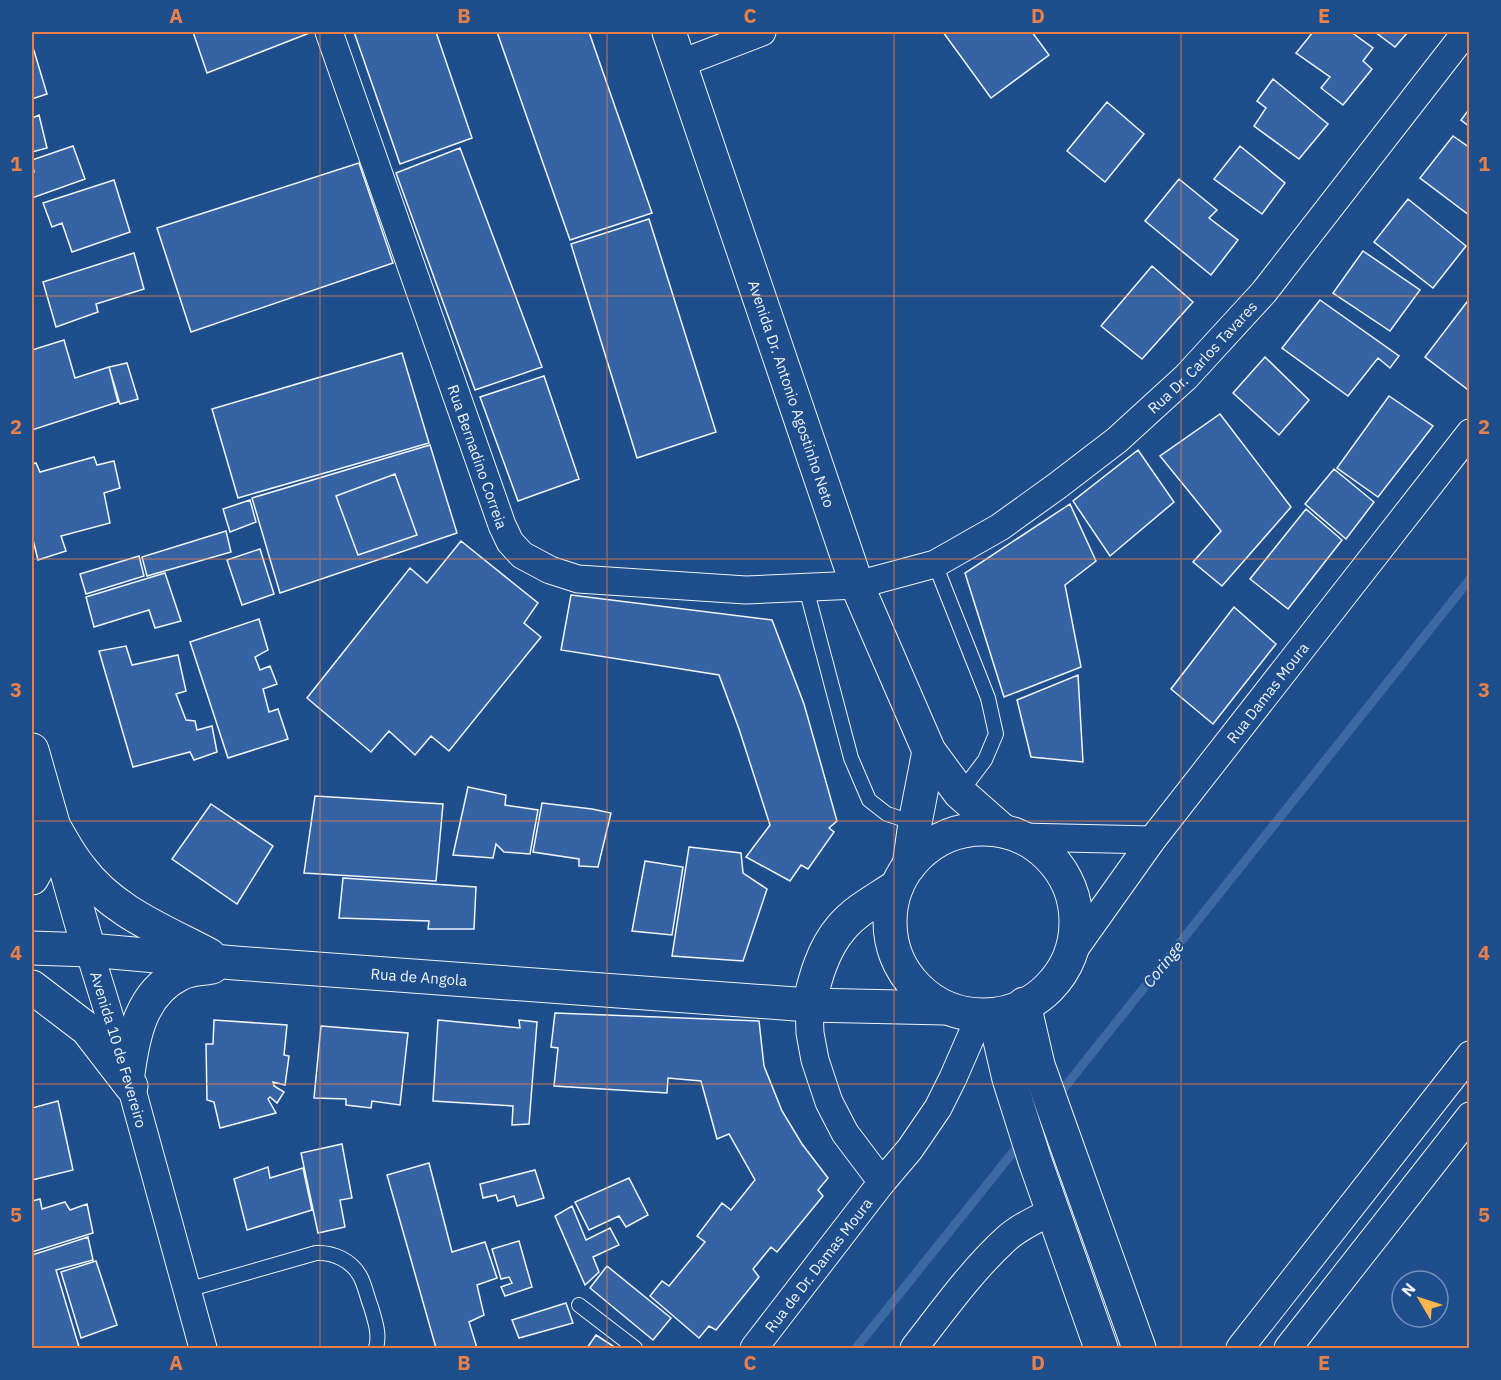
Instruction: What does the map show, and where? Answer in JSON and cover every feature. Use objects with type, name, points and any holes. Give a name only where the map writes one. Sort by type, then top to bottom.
[{"type":"street","name":"Rua Bernadino Correia","points":[[329,32],[502,525],[510,542],[522,555],[550,570],[578,579],[746,590],[857,585]]},
{"type":"street","name":"Avenida Dr. Antonio Agostinho Neto","points":[[669,32],[857,585],[929,751],[960,793],[1012,834]]},
{"type":"street","points":[[679,64],[762,32]]},
{"type":"street","name":"Rua Dr. Carlos Tavares","points":[[857,585],[934,564],[1000,527],[1117,440],[1186,376],[1264,292],[1466,32]]},
{"type":"street","name":"Rua Damas Moura","points":[[1071,954],[1152,840],[1470,433]]},
{"type":"street","name":"Avenida 10 de Fevereiro","points":[[32,750],[129,1080],[203,1348]]},
{"type":"street","points":[[929,751],[903,876],[891,910],[891,934],[897,957],[908,978],[925,995],[945,1008],[987,1016],[1006,1012],[1024,1004],[1044,989],[1061,970],[1071,954],[1076,934],[1076,914],[1073,895],[1065,876],[1039,847],[1012,834]]},
{"type":"street","points":[[32,878],[36,872],[52,820]]},
{"type":"street","points":[[52,820],[81,870],[113,902],[154,926],[228,962]]},
{"type":"street","points":[[882,1182],[845,1134],[829,1102],[811,1042],[809,1005],[815,978],[841,928],[903,876],[924,851],[941,839],[961,831],[982,829],[1012,834],[1152,840]]},
{"type":"street","name":"Rua de Angola","points":[[32,948],[89,950],[809,1005],[945,1008]]},
{"type":"street","points":[[129,1080],[132,1042],[138,1021],[147,1005],[166,983],[181,973],[228,962]]},
{"type":"street","points":[[32,987],[87,1029],[129,1080]]},
{"type":"street","points":[[1024,1004],[1038,1065],[1139,1348]]},
{"type":"street","points":[[987,1016],[1101,1348]]},
{"type":"street","name":"Rua de Dr. Damas Moura","points":[[754,1348],[910,1149],[938,1108],[987,1016]]},
{"type":"street","points":[[1240,1348],[1470,1055]]},
{"type":"street","points":[[1288,1348],[1470,1116]]},
{"type":"street","points":[[914,1348],[975,1272],[1007,1238],[1032,1221],[1053,1211]]},
{"type":"lane","points":[[934,564],[988,698],[996,734],[985,760],[960,793]]},
{"type":"lane","points":[[806,588],[850,758],[869,800],[887,814],[915,823]]},
{"type":"lane","points":[[187,1290],[326,1252],[350,1264],[359,1275],[377,1327],[376,1348]]},
{"type":"lane","points":[[579,1305],[635,1348]]},
{"type":"building","points":[[193,32],[312,32],[207,73]]},
{"type":"building","points":[[354,32],[436,32],[472,138],[400,164]]},
{"type":"building","points":[[497,32],[589,32],[652,213],[570,240]]},
{"type":"building","points":[[943,32],[1032,32],[1049,55],[991,98]]},
{"type":"building","points":[[1313,32],[1351,32],[1373,48],[1363,61],[1372,69],[1343,105],[1321,88],[1330,77],[1296,53]]},
{"type":"building","points":[[1375,32],[1408,32],[1395,47]]},
{"type":"building","points":[[32,44],[47,94],[32,99]]},
{"type":"building","points":[[1273,79],[1328,124],[1299,159],[1254,126],[1266,108],[1257,101]]},
{"type":"building","points":[[1107,102],[1144,134],[1105,182],[1067,151]]},
{"type":"building","points":[[1470,108],[1470,127],[1461,120]]},
{"type":"building","points":[[39,115],[47,148],[32,152],[32,118]]},
{"type":"building","points":[[1453,136],[1470,148],[1469,215],[1420,178]]},
{"type":"building","points":[[73,146],[85,179],[32,198],[32,173],[34,172],[32,160]]},
{"type":"building","points":[[1240,146],[1285,183],[1262,214],[1214,179]]},
{"type":"building","points":[[460,148],[542,367],[475,390],[396,173]]},
{"type":"building","points":[[359,163],[393,263],[191,332],[157,228]]},
{"type":"building","points":[[1179,179],[1217,210],[1209,218],[1238,240],[1211,275],[1145,221]]},
{"type":"building","points":[[114,180],[130,232],[72,252],[62,223],[52,227],[43,203]]},
{"type":"building","points":[[1408,199],[1466,246],[1433,288],[1374,242]]},
{"type":"building","points":[[649,219],[716,432],[637,458],[571,244]]},
{"type":"building","points":[[1363,251],[1420,290],[1390,331],[1333,293]]},
{"type":"building","points":[[134,253],[144,289],[96,304],[98,312],[56,327],[43,282]]},
{"type":"building","points":[[1152,266],[1193,302],[1142,359],[1101,326]]},
{"type":"building","points":[[1470,298],[1470,386],[1467,389],[1425,357]]},
{"type":"building","points":[[1320,300],[1399,356],[1390,368],[1378,358],[1348,396],[1282,348]]},
{"type":"building","points":[[64,340],[75,378],[109,367],[118,402],[32,430],[32,350]]},
{"type":"building","points":[[402,353],[429,443],[238,498],[212,409]]},
{"type":"building","points":[[1265,357],[1309,400],[1279,435],[1233,393]]},
{"type":"building","points":[[127,363],[138,399],[120,404],[109,367]]},
{"type":"building","points":[[544,376],[579,479],[518,501],[480,397]]},
{"type":"building","points":[[1389,396],[1433,426],[1378,497],[1337,468]]},
{"type":"building","points":[[1220,414],[1291,507],[1222,586],[1193,562],[1221,531],[1160,456]]},
{"type":"building","points":[[430,445],[457,533],[280,593],[252,498]]},
{"type":"building","points":[[1138,450],[1174,502],[1110,556],[1073,501]]},
{"type":"building","points":[[94,457],[97,465],[114,461],[120,488],[104,493],[110,523],[61,536],[66,551],[38,560],[32,536],[32,464],[36,463],[40,472]]},
{"type":"building","points":[[1334,469],[1374,502],[1346,539],[1305,504]]},
{"type":"building","points":[[395,474],[417,535],[358,555],[336,496]]},
{"type":"building","points":[[250,500],[256,522],[230,532],[223,509]]},
{"type":"building","points":[[1070,504],[1096,561],[1065,585],[1081,667],[1004,697],[965,573]]},
{"type":"building","points":[[1306,509],[1342,540],[1288,609],[1250,579]]},
{"type":"building","points":[[226,531],[231,552],[147,576],[142,557]]},
{"type":"building","points":[[461,541],[538,603],[524,623],[541,637],[449,751],[431,736],[415,755],[389,731],[371,752],[307,698],[410,568],[427,583]]},
{"type":"building","points":[[260,549],[274,594],[242,605],[227,560]]},
{"type":"building","points":[[139,556],[144,576],[86,594],[80,574]]},
{"type":"building","points":[[165,573],[181,621],[155,628],[149,610],[94,627],[86,597]]},
{"type":"building","points":[[571,595],[772,620],[804,704],[837,821],[829,828],[834,832],[808,869],[801,865],[790,881],[746,857],[770,825],[719,675],[561,650]]},
{"type":"building","points":[[1234,607],[1276,644],[1213,724],[1171,689]]},
{"type":"building","points":[[259,619],[268,650],[255,657],[260,670],[270,666],[277,684],[263,689],[269,712],[278,709],[288,739],[228,758],[190,642]]},
{"type":"building","points":[[126,646],[132,665],[178,655],[186,691],[176,694],[186,720],[195,721],[197,730],[212,726],[217,752],[194,760],[190,752],[133,767],[99,651]]},
{"type":"building","points":[[1078,675],[1083,762],[1031,757],[1017,700]]},
{"type":"building","points":[[468,787],[506,795],[505,805],[538,810],[530,854],[504,852],[496,844],[493,858],[453,855]]},
{"type":"building","points":[[315,796],[443,804],[436,881],[304,873]]},
{"type":"building","points":[[542,803],[611,813],[598,867],[579,866],[579,859],[533,852]]},
{"type":"building","points":[[211,804],[273,846],[237,904],[172,859]]},
{"type":"building","points":[[689,847],[741,853],[743,873],[767,889],[743,961],[672,956]]},
{"type":"building","points":[[645,861],[683,867],[672,935],[632,931]]},
{"type":"building","points":[[343,878],[476,887],[474,929],[428,929],[429,921],[339,918]]},
{"type":"building","points":[[555,1013],[759,1021],[764,1066],[782,1111],[802,1144],[828,1178],[818,1190],[823,1196],[777,1252],[771,1247],[753,1269],[759,1277],[716,1330],[709,1326],[699,1338],[650,1296],[662,1281],[669,1286],[705,1242],[697,1236],[722,1203],[731,1210],[755,1180],[729,1134],[717,1139],[701,1081],[668,1078],[667,1093],[554,1086],[558,1048],[551,1047]]},
{"type":"building","points":[[214,1020],[287,1025],[284,1055],[289,1056],[285,1085],[273,1082],[274,1086],[284,1092],[277,1103],[270,1097],[268,1099],[276,1113],[220,1128],[214,1102],[207,1100],[206,1044],[213,1044]]},
{"type":"building","points":[[438,1020],[520,1028],[519,1020],[537,1022],[529,1124],[512,1125],[513,1106],[433,1101]]},
{"type":"building","points":[[321,1026],[408,1033],[400,1105],[372,1101],[371,1108],[346,1105],[346,1099],[314,1098]]},
{"type":"building","points":[[58,1101],[73,1170],[32,1180],[32,1108]]},
{"type":"building","points":[[342,1144],[352,1198],[340,1200],[345,1227],[318,1233],[301,1153]]},
{"type":"building","points":[[429,1163],[452,1252],[485,1242],[497,1278],[477,1285],[484,1315],[469,1322],[477,1348],[436,1348],[387,1175]]},
{"type":"building","points":[[268,1167],[270,1178],[303,1168],[312,1210],[247,1230],[234,1179]]},
{"type":"building","points":[[535,1170],[544,1198],[517,1206],[514,1196],[498,1201],[496,1195],[483,1198],[480,1184]]},
{"type":"building","points":[[629,1178],[648,1215],[626,1227],[619,1216],[589,1230],[575,1202]]},
{"type":"building","points":[[40,1199],[42,1209],[65,1202],[70,1210],[87,1204],[93,1233],[32,1252],[32,1201]]},
{"type":"building","points":[[572,1206],[586,1240],[610,1228],[619,1245],[593,1257],[599,1272],[585,1285],[555,1216]]},
{"type":"building","points":[[88,1237],[93,1260],[56,1270],[79,1347],[32,1348],[32,1255]]},
{"type":"building","points":[[519,1241],[532,1287],[505,1296],[501,1287],[512,1283],[509,1277],[501,1279],[492,1249]]},
{"type":"building","points":[[96,1261],[117,1325],[81,1338],[61,1272]]},
{"type":"building","points":[[607,1266],[671,1318],[653,1340],[590,1288]]},
{"type":"building","points":[[566,1303],[573,1323],[519,1338],[512,1320]]},
{"type":"building","points":[[596,1335],[616,1348],[587,1348]]},
{"type":"waterway","name":"Coringe","points":[[1056,1098],[1470,579]]},
{"type":"waterway","name":"Coringe","points":[[856,1348],[1021,1142]]}]
